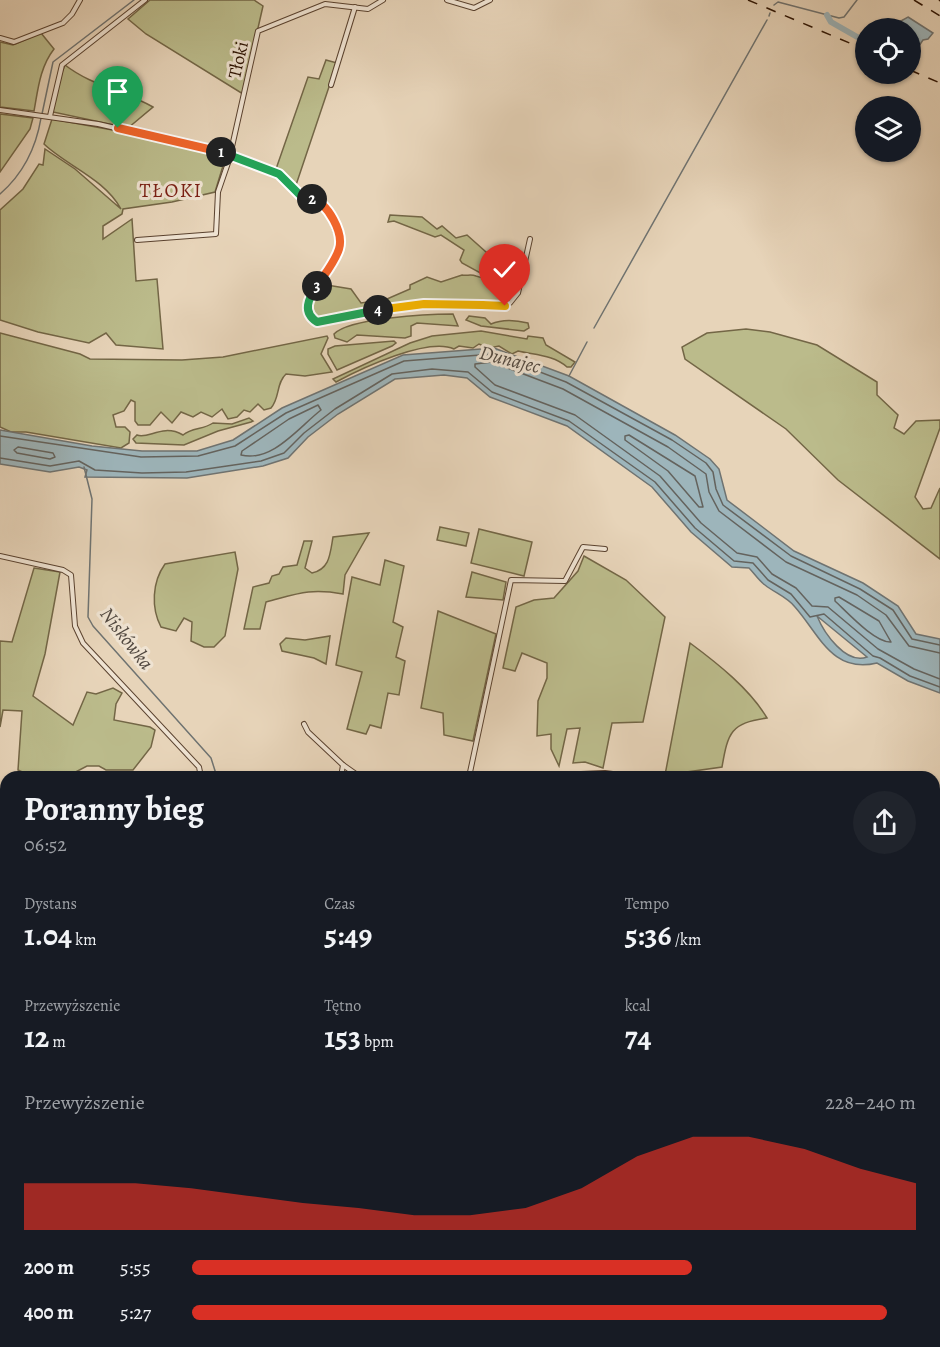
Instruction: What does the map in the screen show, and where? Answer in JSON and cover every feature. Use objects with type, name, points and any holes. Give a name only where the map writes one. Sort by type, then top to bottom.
[{"type":"street","points":[[0,38],[14,42],[63,23],[72,14],[80,0]]},
{"type":"street","points":[[48,116],[62,64],[145,0]]},
{"type":"street","name":"Tłoki","points":[[137,240],[216,234],[218,192],[258,31],[326,4],[373,8],[383,0]]},
{"type":"street","points":[[447,0],[474,8],[490,0]]},
{"type":"street","points":[[331,85],[355,8]]},
{"type":"street","points":[[0,110],[38,114],[152,135],[229,154],[279,174],[300,195],[318,200],[330,211],[340,243],[338,252],[308,302],[308,313],[317,322],[407,305],[505,306],[518,293],[530,240]]},
{"type":"street","points":[[470,771],[511,580],[565,581],[583,547],[605,549]]},
{"type":"street","points":[[0,556],[63,570],[71,575],[75,626],[83,643],[199,767],[200,771]]},
{"type":"street","points":[[304,724],[308,732],[352,771]]},
{"type":"street","points":[[342,771],[343,765]]},
{"type":"green space","points":[[150,0],[254,0],[263,6],[243,94],[146,34],[128,19]]},
{"type":"green space","points":[[41,33],[54,49],[49,56],[38,86],[34,111],[0,107],[0,42],[13,45]]},
{"type":"green space","points":[[326,60],[337,63],[296,185],[276,169],[308,77],[319,79]]},
{"type":"green space","points":[[65,65],[86,78],[153,107],[128,128],[53,112],[56,87]]},
{"type":"green space","points":[[0,114],[33,118],[30,129],[0,172]]},
{"type":"green space","points":[[52,119],[129,133],[226,156],[215,192],[172,202],[123,209],[122,214],[103,226],[103,239],[132,219],[136,281],[157,279],[163,349],[116,345],[106,333],[89,343],[38,332],[0,320],[0,210],[23,189],[39,164],[43,165],[45,149],[75,169],[121,209],[114,198],[96,181],[44,144]]},
{"type":"green space","points":[[390,215],[422,217],[437,229],[442,226],[456,238],[467,235],[514,277],[515,295],[513,297],[499,283],[462,263],[460,260],[464,250],[441,235],[435,237],[394,221],[388,222]]},
{"type":"green space","points":[[462,275],[474,275],[492,282],[506,293],[511,302],[427,301],[318,320],[310,313],[310,299],[321,284],[351,289],[361,303],[387,299],[410,289],[410,285],[427,277],[441,282]]},
{"type":"green space","points":[[453,314],[458,326],[417,323],[411,326],[411,336],[405,338],[357,335],[347,342],[335,338],[334,334],[356,324],[372,321]]},
{"type":"green space","points":[[469,316],[485,318],[491,324],[504,321],[528,323],[529,328],[524,331],[481,326],[466,320]]},
{"type":"green space","points":[[746,329],[770,332],[817,345],[877,382],[877,395],[898,415],[894,428],[904,434],[916,421],[940,420],[940,428],[915,497],[923,509],[931,508],[940,488],[940,559],[838,480],[786,429],[685,359],[682,347],[707,333]]},
{"type":"green space","points":[[481,331],[527,339],[528,336],[543,338],[546,345],[575,362],[571,367],[567,367],[550,358],[518,351],[512,354],[499,346],[489,348],[479,344],[473,348],[459,346],[454,349],[443,346],[428,347],[395,356],[336,382],[333,379],[410,343],[432,336]]},
{"type":"green space","points":[[0,333],[80,354],[90,359],[182,360],[223,357],[327,336],[321,354],[332,372],[305,376],[286,374],[271,408],[264,410],[258,404],[250,412],[244,410],[237,417],[228,419],[222,409],[212,417],[201,412],[193,417],[181,412],[172,423],[161,412],[150,425],[138,425],[135,421],[135,402],[131,400],[124,411],[113,415],[116,427],[125,427],[130,432],[129,443],[121,448],[26,432],[11,432],[0,427]]},
{"type":"green space","points":[[394,341],[396,343],[392,346],[337,370],[328,354],[328,349],[335,346]]},
{"type":"green space","points":[[249,418],[253,421],[218,431],[184,445],[136,443],[133,439],[137,435],[162,431],[183,435],[213,423],[232,424]]},
{"type":"green space","points":[[440,527],[469,533],[466,546],[437,540]]},
{"type":"green space","points":[[479,529],[532,542],[524,576],[471,563]]},
{"type":"green space","points":[[369,533],[345,575],[343,594],[312,592],[266,602],[260,629],[244,629],[253,587],[269,583],[272,576],[279,574],[283,567],[297,565],[304,541],[312,541],[305,568],[312,573],[326,564],[333,537]]},
{"type":"green space","points":[[235,552],[238,569],[225,636],[214,647],[204,647],[191,641],[192,622],[184,618],[176,631],[161,627],[154,595],[157,579],[165,564]]},
{"type":"green space","points":[[584,556],[626,580],[665,617],[643,722],[612,723],[603,768],[585,762],[573,763],[580,728],[567,729],[559,766],[551,749],[551,734],[537,736],[538,701],[547,678],[547,663],[522,653],[515,671],[503,668],[516,607],[534,600],[554,598],[578,571]]},
{"type":"green space","points":[[385,560],[404,566],[393,622],[403,627],[396,657],[405,661],[399,695],[388,693],[381,728],[370,725],[366,734],[347,729],[362,672],[336,665],[352,577],[380,585]]},
{"type":"green space","points":[[34,568],[60,572],[45,654],[33,696],[73,725],[87,692],[96,694],[113,688],[122,693],[116,704],[114,720],[155,730],[151,747],[133,770],[106,770],[99,766],[87,766],[77,771],[18,770],[22,711],[3,710],[0,727],[0,641],[12,642]]},
{"type":"green space","points":[[472,572],[506,582],[503,600],[466,597]]},
{"type":"green space","points":[[438,611],[496,634],[473,741],[444,735],[443,713],[421,708]]},
{"type":"green space","points":[[330,636],[326,664],[314,658],[282,651],[280,644],[286,638],[305,640]]},
{"type":"green space","points":[[690,643],[742,687],[767,718],[746,723],[733,731],[726,745],[722,767],[694,771],[666,771]]},
{"type":"water","points":[[921,25],[933,33],[928,39],[921,43]]},
{"type":"water","name":"Dunajec","points":[[494,348],[569,376],[675,435],[710,459],[719,469],[727,500],[794,551],[863,583],[898,606],[916,634],[940,639],[940,693],[908,681],[877,663],[862,665],[849,663],[838,657],[828,649],[792,604],[763,583],[749,568],[732,567],[691,532],[652,487],[567,426],[490,397],[467,378],[444,375],[395,379],[338,414],[308,437],[288,458],[263,466],[187,478],[85,477],[87,470],[79,467],[50,472],[0,464],[0,430],[92,446],[142,451],[197,451],[233,440],[282,408],[403,355]],"holes":[[[817,616],[867,657],[859,658],[844,652],[830,639]]]},
{"type":"waterway","points":[[42,114],[53,62],[134,0]]},
{"type":"waterway","points":[[774,5],[778,2],[839,18],[844,17],[857,0]]},
{"type":"waterway","points":[[827,15],[831,22],[855,36]]},
{"type":"waterway","points":[[594,328],[767,20]]},
{"type":"waterway","points":[[0,194],[27,160],[36,140],[41,118]]},
{"type":"waterway","points":[[569,376],[587,342]]},
{"type":"waterway","name":"Niskówka","points":[[84,467],[92,499],[88,617],[93,626],[211,758],[215,771]]},
{"type":"railway","points":[[748,0],[855,45]]},
{"type":"railway","points":[[914,0],[940,16]]},
{"type":"railway","points":[[921,75],[940,83]]},
{"type":"district","name":"TŁOKI","points":[[171,190]]},
{"type":"route","points":[[118,128],[229,154],[264,167],[284,177],[300,195],[318,200],[326,206],[330,211],[340,243],[338,252],[309,297],[308,313],[317,322],[407,305],[452,303],[505,306]]}]
